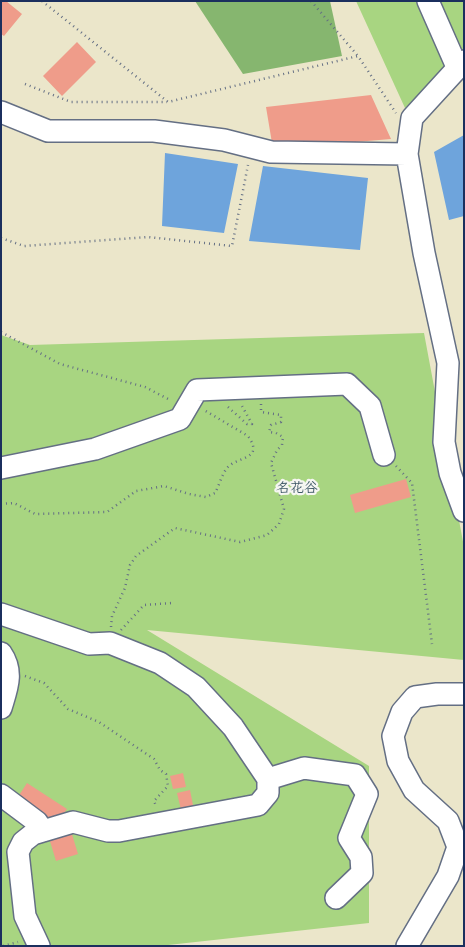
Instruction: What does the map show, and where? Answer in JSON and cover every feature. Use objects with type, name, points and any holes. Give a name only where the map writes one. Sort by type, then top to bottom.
[{"type":"street","points":[[428,1],[460,64],[412,118],[408,144],[424,253],[448,363],[444,442],[450,473],[464,511]]},
{"type":"street","points":[[1,112],[48,131],[154,131],[224,140],[271,152],[408,144]]},
{"type":"street","points":[[1,468],[95,449],[180,419],[197,390],[347,384],[370,406],[384,455]]},
{"type":"street","points":[[1,614],[89,644],[110,643],[160,663],[196,687],[233,727],[268,779],[268,794],[258,805],[119,831],[108,831],[73,822],[33,834],[23,842],[18,852],[25,916],[39,946]]},
{"type":"street","points":[[1,708],[10,678],[5,658]]},
{"type":"street","points":[[407,946],[448,876],[458,847],[448,821],[414,790],[398,761],[393,736],[402,712],[415,697],[437,694],[464,694]]},
{"type":"street","points":[[268,779],[304,768],[355,775],[367,794],[349,838],[361,858],[362,873],[336,898]]},
{"type":"street","points":[[1,794],[37,822],[43,831]]},
{"type":"path","points":[[42,1],[168,102]]},
{"type":"path","points":[[311,1],[358,56],[408,144]]},
{"type":"path","points":[[25,84],[72,102],[168,102],[358,56]]},
{"type":"path","points":[[1,238],[24,246],[148,237],[232,246],[252,147]]},
{"type":"path","points":[[231,388],[252,424],[247,424],[225,404],[231,388]]},
{"type":"path","points":[[110,643],[113,632],[110,624],[112,616],[125,588],[130,565],[136,556],[175,528],[240,542],[267,535],[279,524],[284,509],[271,463],[276,450],[282,445],[283,437],[269,432],[271,425],[281,422],[281,415],[261,412],[261,403],[258,396],[231,388]]},
{"type":"path","points":[[384,455],[412,483],[432,644]]},
{"type":"path","points":[[110,643],[144,605],[172,603]]},
{"type":"path","points":[[5,658],[28,678],[44,683],[68,709],[99,722],[154,759],[166,774],[168,786]]},
{"type":"green space","points":[[195,1],[330,1],[342,56],[243,74]]},
{"type":"green space","points":[[356,1],[464,1],[464,54],[405,108]]},
{"type":"green space","name":"名花谷","points":[[424,333],[464,547],[464,660],[147,630],[369,766],[369,923],[159,946],[1,946],[1,335],[30,345]]},
{"type":"water","points":[[464,135],[464,216],[449,220],[434,152]]},
{"type":"water","points":[[165,153],[238,164],[224,233],[162,226]]},
{"type":"water","points":[[263,166],[368,178],[360,250],[249,241]]},
{"type":"building","points":[[1,1],[6,1],[22,14],[4,36],[1,34]]},
{"type":"building","points":[[77,42],[96,62],[62,96],[43,76]]},
{"type":"building","points":[[371,95],[391,139],[273,149],[266,107]]},
{"type":"building","points":[[406,479],[411,497],[355,513],[350,495]]},
{"type":"building","points":[[183,773],[186,787],[173,789],[170,776]]},
{"type":"building","points":[[27,783],[67,809],[55,826],[16,800]]},
{"type":"building","points":[[190,790],[195,815],[183,818],[177,793]]},
{"type":"building","points":[[71,831],[78,854],[56,861],[49,838]]}]
